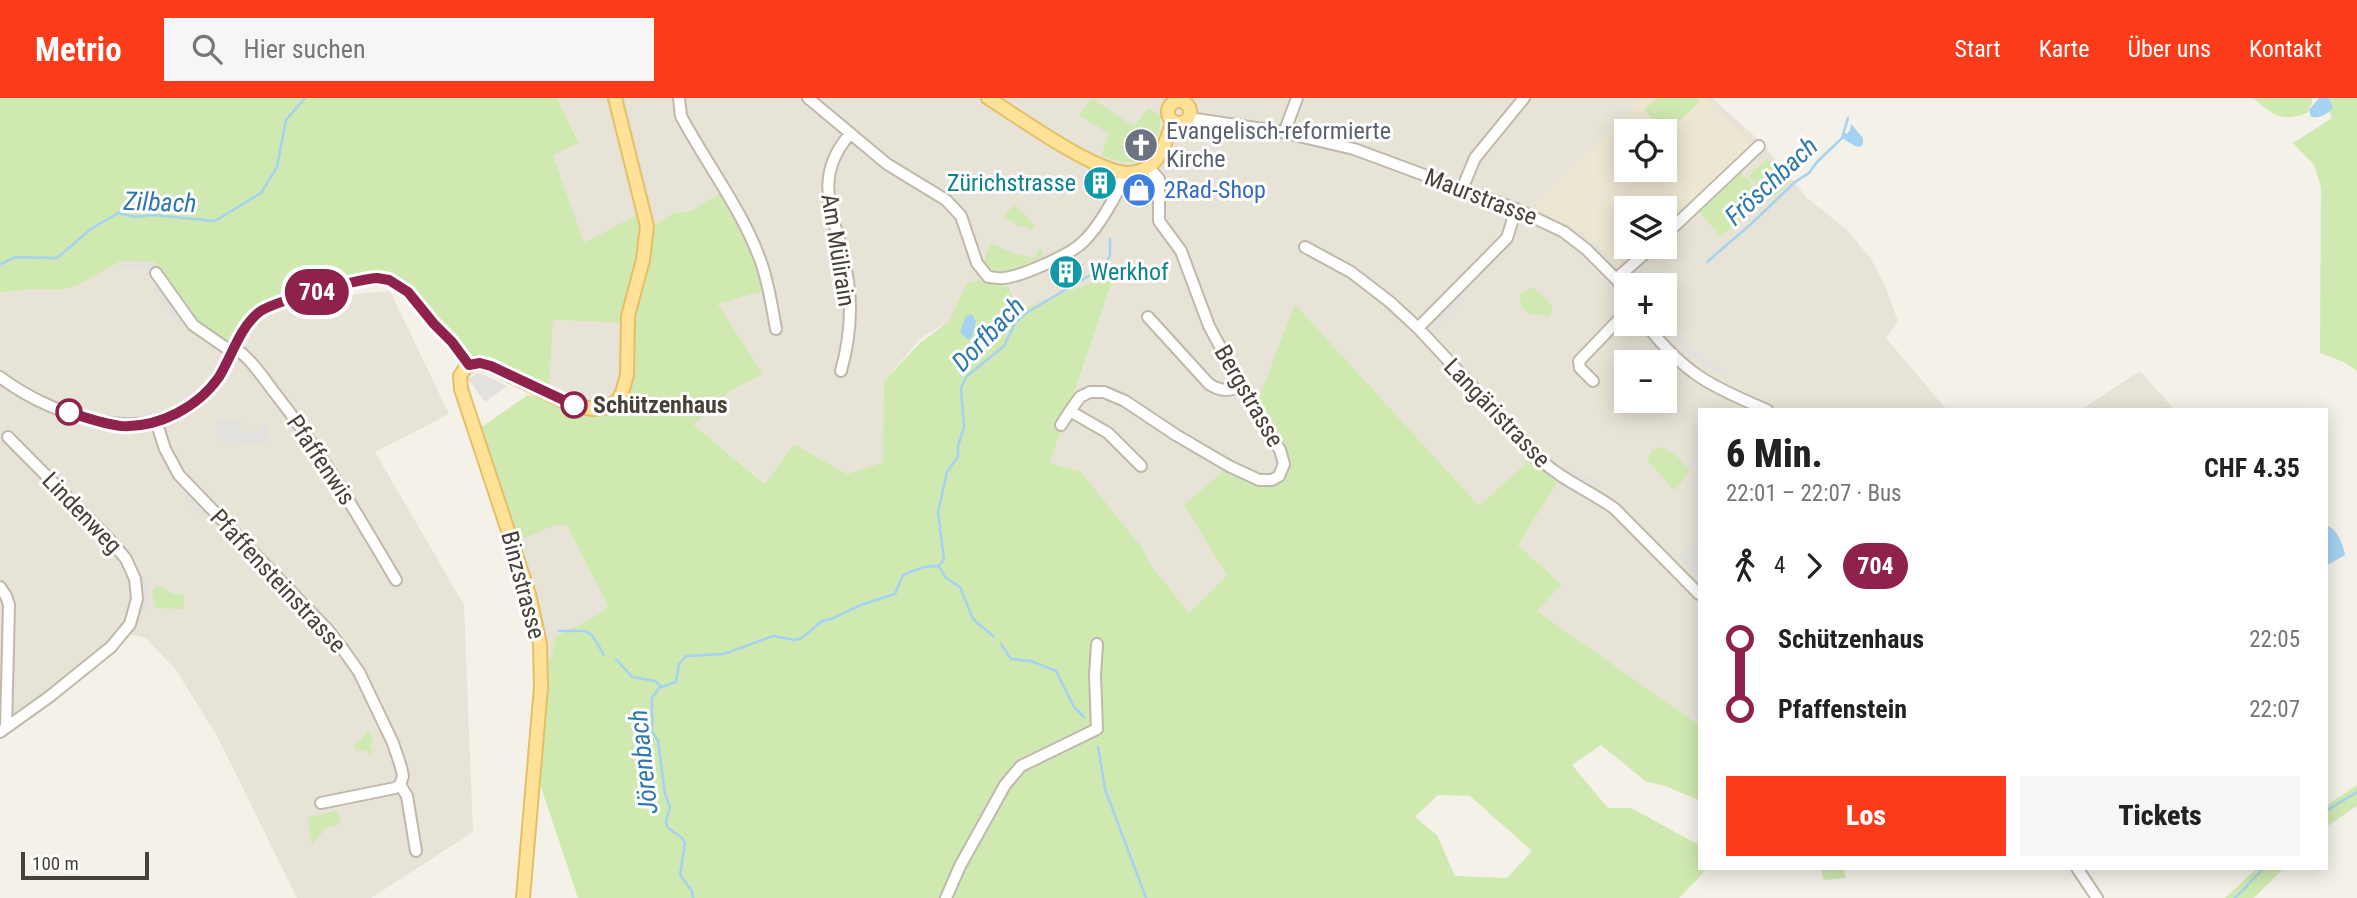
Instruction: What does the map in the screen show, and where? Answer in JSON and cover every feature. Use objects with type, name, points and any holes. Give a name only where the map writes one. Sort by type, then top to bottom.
[{"type":"main road","points":[[469,365],[480,363],[491,366],[563,401],[582,407],[608,407],[617,401],[622,393],[627,375],[628,316],[643,260],[647,226],[615,98]]},
{"type":"main road","points":[[988,98],[1086,158],[1125,173],[1148,167],[1157,159],[1173,122],[1168,112],[1169,101],[1187,100],[1189,118],[1182,123],[1173,122]]},
{"type":"main road","name":"Binzstrasse","points":[[469,365],[460,376],[461,389],[529,594],[540,644],[541,687],[523,898]]},
{"type":"street","points":[[679,98],[681,116],[736,211],[761,262],[776,329]]},
{"type":"street","points":[[808,98],[887,164],[937,194],[954,208],[965,224],[977,263],[988,276],[1003,279],[1053,260],[1082,244],[1122,183],[1125,173]]},
{"type":"street","points":[[1284,133],[1297,98]]},
{"type":"street","points":[[1462,189],[1475,158],[1524,98]]},
{"type":"street","name":"Maurstrasse","points":[[1189,118],[1284,133],[1366,153],[1516,209],[1564,232],[1614,277]]},
{"type":"street","name":"Am Mülirain","points":[[841,371],[849,341],[849,297],[846,271],[827,191],[830,165],[835,153],[850,134]]},
{"type":"street","points":[[1677,224],[1759,146]]},
{"type":"street","name":"Bergstrasse","points":[[1070,411],[1080,397],[1090,392],[1104,392],[1125,401],[1229,466],[1259,480],[1272,480],[1283,471],[1284,457],[1240,386],[1209,326],[1181,251],[1159,221],[1159,179],[1148,167]]},
{"type":"street","points":[[1418,328],[1507,238],[1516,209]]},
{"type":"street","name":"Langäristrasse","points":[[1305,247],[1360,279],[1418,328],[1541,460],[1560,476],[1601,498],[1615,509],[1698,593]]},
{"type":"street","points":[[1623,273],[1638,259]]},
{"type":"street","name":"Pfaffenwis","points":[[156,272],[193,325],[244,355],[286,407],[327,465],[396,580]]},
{"type":"street","points":[[0,377],[18,391],[94,420],[123,426],[156,421],[184,409],[203,395],[219,376],[251,320],[270,305],[377,278],[389,280],[408,292],[469,365]]},
{"type":"street","points":[[1148,317],[1209,384],[1217,389],[1228,390],[1240,386]]},
{"type":"street","points":[[1593,381],[1580,368],[1579,361],[1614,325]]},
{"type":"street","points":[[1656,336],[1689,371],[1717,389],[1763,408]]},
{"type":"street","points":[[1061,425],[1070,411],[1108,433],[1141,466]]},
{"type":"street","name":"Pfaffensteinstrasse","points":[[156,421],[165,449],[179,475],[328,630],[359,672],[393,743],[403,776],[400,786],[407,796],[416,850]]},
{"type":"street","name":"Lindenweg","points":[[3,730],[111,648],[130,624],[137,599],[135,579],[126,559],[8,437]]},
{"type":"street","points":[[0,587],[9,605],[3,730]]},
{"type":"street","points":[[946,898],[960,866],[1005,785],[1021,766],[1097,729],[1097,644]]},
{"type":"street","points":[[321,803],[400,786]]},
{"type":"street","points":[[2078,870],[2097,898]]},
{"type":"shaded area","points":[[557,98],[1712,98],[1761,142],[1808,199],[1846,229],[1871,259],[1898,321],[1886,338],[1945,408],[1698,408],[1698,724],[1537,611],[1562,585],[1518,545],[1557,483],[1532,458],[1479,507],[1296,305],[1279,476],[1272,480],[1229,467],[1211,483],[1227,575],[1189,613],[1151,565],[1143,549],[1050,464],[1115,275],[1016,311],[967,283],[949,321],[921,338],[884,381],[884,462],[847,474],[794,444],[766,484],[694,425],[730,391],[763,374],[718,304],[724,191],[690,211],[673,213],[656,224],[647,226],[644,211],[584,244],[553,155],[579,142]]},
{"type":"shaded area","points":[[1642,98],[1706,98],[1755,146],[1677,218],[1677,196],[1614,196],[1614,259],[1634,259],[1625,267],[1619,267],[1580,231],[1534,207],[1614,126],[1614,182],[1677,182],[1677,119],[1621,119]]},
{"type":"shaded area","points":[[121,261],[156,262],[244,330],[282,301],[390,291],[449,414],[375,452],[464,605],[473,832],[371,898],[297,898],[217,736],[176,670],[146,638],[124,633],[0,730],[0,293],[31,289],[59,290],[77,286]]},
{"type":"shaded area","points":[[121,261],[156,262],[156,273],[146,268],[119,268]]},
{"type":"shaded area","points":[[164,283],[193,325],[176,323],[152,287]]},
{"type":"shaded area","points":[[1460,297],[1465,301],[1437,329],[1433,324]]},
{"type":"shaded area","points":[[553,320],[628,323],[625,387],[602,408],[549,394]]},
{"type":"shaded area","points":[[1677,332],[1694,350],[1726,372],[1718,374],[1672,336],[1677,336]]},
{"type":"shaded area","points":[[2140,371],[2173,408],[2084,408]]},
{"type":"shaded area","points":[[478,373],[507,386],[485,402],[468,379]]},
{"type":"shaded area","points":[[217,419],[242,419],[242,431],[257,431],[268,422],[268,443],[216,442]]},
{"type":"shaded area","points":[[1571,468],[1600,483],[1597,489],[1568,474]]},
{"type":"shaded area","points":[[194,492],[210,508],[200,517],[185,501]]},
{"type":"shaded area","points":[[556,525],[567,525],[608,606],[599,614],[554,638],[552,656],[541,667],[513,543]]},
{"type":"shaded area","points":[[234,532],[270,570],[260,580],[224,541]]},
{"type":"shaded area","points":[[1693,540],[1698,546],[1698,578],[1677,555]]},
{"type":"shaded area","points":[[150,577],[149,612],[135,608],[135,579]]},
{"type":"green space","points":[[0,98],[557,98],[579,143],[553,155],[584,243],[644,211],[647,225],[656,224],[673,213],[690,211],[724,191],[769,289],[718,304],[763,374],[730,391],[694,425],[765,484],[794,444],[847,474],[883,462],[884,381],[920,343],[949,321],[967,283],[979,280],[1009,287],[1016,311],[1115,274],[1050,463],[1081,472],[1143,549],[1151,565],[1189,613],[1227,575],[1184,505],[1229,466],[1259,480],[1279,476],[1280,456],[1254,411],[1295,304],[1479,506],[1532,458],[1557,483],[1518,545],[1562,585],[1537,611],[1698,724],[1698,800],[1645,781],[1601,745],[1572,765],[1608,808],[1631,808],[1698,844],[1698,870],[1706,870],[1679,898],[578,898],[534,766],[541,667],[552,656],[554,638],[599,614],[608,606],[567,525],[556,525],[513,543],[480,428],[528,395],[581,407],[619,398],[627,323],[553,320],[549,394],[491,366],[469,365],[408,292],[382,279],[264,308],[232,352],[209,337],[156,273],[156,263],[121,261],[77,286],[59,290],[31,289],[0,293]],"holes":[[[1438,795],[1470,796],[1532,851],[1507,878],[1455,876],[1437,835],[1415,817]]]},
{"type":"green space","points":[[1092,98],[1134,127],[1148,108],[1161,116],[1156,142],[1145,158],[1128,162],[1102,156],[1108,133],[1079,115]]},
{"type":"green space","points":[[1657,98],[1698,98],[1701,101],[1677,123],[1677,119],[1653,119],[1644,110]]},
{"type":"green space","points":[[2253,98],[2312,98],[2312,103],[2307,113],[2284,117],[2272,113]]},
{"type":"green space","points":[[2323,98],[2357,98],[2357,371],[2344,362],[2320,353],[2321,187],[2314,165],[2293,143],[2332,118]]},
{"type":"green space","points":[[1767,159],[1789,183],[1770,200],[1748,176]]},
{"type":"green space","points":[[1739,170],[1764,198],[1721,237],[1696,208]]},
{"type":"green space","points":[[1014,203],[1035,226],[1032,231],[1024,226],[1016,227],[1016,224],[1004,217]]},
{"type":"green space","points":[[991,243],[1019,256],[1022,254],[1033,259],[1041,246],[1043,256],[1020,267],[1014,267],[1011,272],[999,272],[984,260]]},
{"type":"green space","points":[[1533,287],[1552,305],[1551,314],[1548,316],[1529,314],[1521,306],[1520,294]]},
{"type":"green space","points":[[1662,447],[1677,456],[1689,471],[1675,491],[1647,460],[1652,450]]},
{"type":"green space","points":[[157,585],[174,594],[184,594],[184,609],[155,608],[152,592]]},
{"type":"green space","points":[[368,730],[373,737],[370,747],[373,751],[369,755],[365,750],[357,751],[353,745],[360,741]]},
{"type":"green space","points":[[2357,785],[2357,806],[2328,826],[2328,805]]},
{"type":"green space","points":[[337,810],[341,824],[327,827],[312,845],[308,818]]},
{"type":"green space","points":[[1821,870],[1844,870],[1846,878],[1824,880]]},
{"type":"green space","points":[[2255,870],[2282,870],[2254,898],[2225,898]]},
{"type":"water","points":[[2319,98],[2329,98],[2333,108],[2323,116],[2311,117],[2309,110]]},
{"type":"water","points":[[1851,124],[1863,138],[1860,147],[1842,138],[1844,132],[1847,134],[1850,130]]},
{"type":"water","points":[[972,314],[976,321],[969,340],[960,333],[965,317]]},
{"type":"water","points":[[2328,526],[2339,538],[2345,555],[2328,565]]},
{"type":"waterway","name":"Zilbach","points":[[0,264],[16,257],[57,258],[91,229],[118,213],[135,217],[153,215],[215,221],[261,193],[277,167],[286,120],[305,98]]},
{"type":"waterway","name":"Fröschbach","points":[[1707,262],[1795,182],[1809,173],[1842,138],[1848,118]]},
{"type":"waterway","name":"Dorfbach","points":[[939,566],[944,559],[938,512],[947,472],[958,457],[958,446],[964,427],[961,388],[967,376],[1004,346],[1015,323],[1026,313],[1104,267],[1110,255],[1110,239]]},
{"type":"waterway","points":[[939,566],[945,577],[960,587],[973,619],[994,637]]},
{"type":"waterway","name":"Jörenbach","points":[[693,898],[692,891],[680,875],[685,843],[667,827],[666,821],[670,807],[665,794],[658,741],[652,731],[652,698],[659,688],[676,682],[679,664],[686,656],[724,654],[773,636],[795,640],[802,638],[822,621],[895,594],[903,575],[924,567],[939,566]]},
{"type":"waterway","points":[[559,631],[583,631],[591,634],[604,655]]},
{"type":"waterway","points":[[1001,644],[1011,659],[1031,661],[1056,671],[1074,707],[1084,717]]},
{"type":"waterway","points":[[616,659],[632,677],[655,681],[661,686]]},
{"type":"waterway","points":[[1098,747],[1105,789],[1146,898]]},
{"type":"waterway","points":[[2328,810],[2357,792]]},
{"type":"waterway","points":[[2235,898],[2262,870]]},
{"type":"bus line","name":"704","points":[[69,412],[99,422],[123,426],[140,425],[176,413],[209,389],[244,330],[264,308],[274,303],[377,278],[389,280],[408,292],[469,365],[480,363],[491,366],[574,405]]},
{"type":"place","name":"Evangelisch-reformierte Kirche","points":[[1141,145]]},
{"type":"place","name":"Zürichstrasse","points":[[1100,183]]},
{"type":"place","name":"2Rad-Shop","points":[[1139,190]]},
{"type":"place","name":"Werkhof","points":[[1066,272]]},
{"type":"place","name":"Schützenhaus","points":[[574,405]]}]
